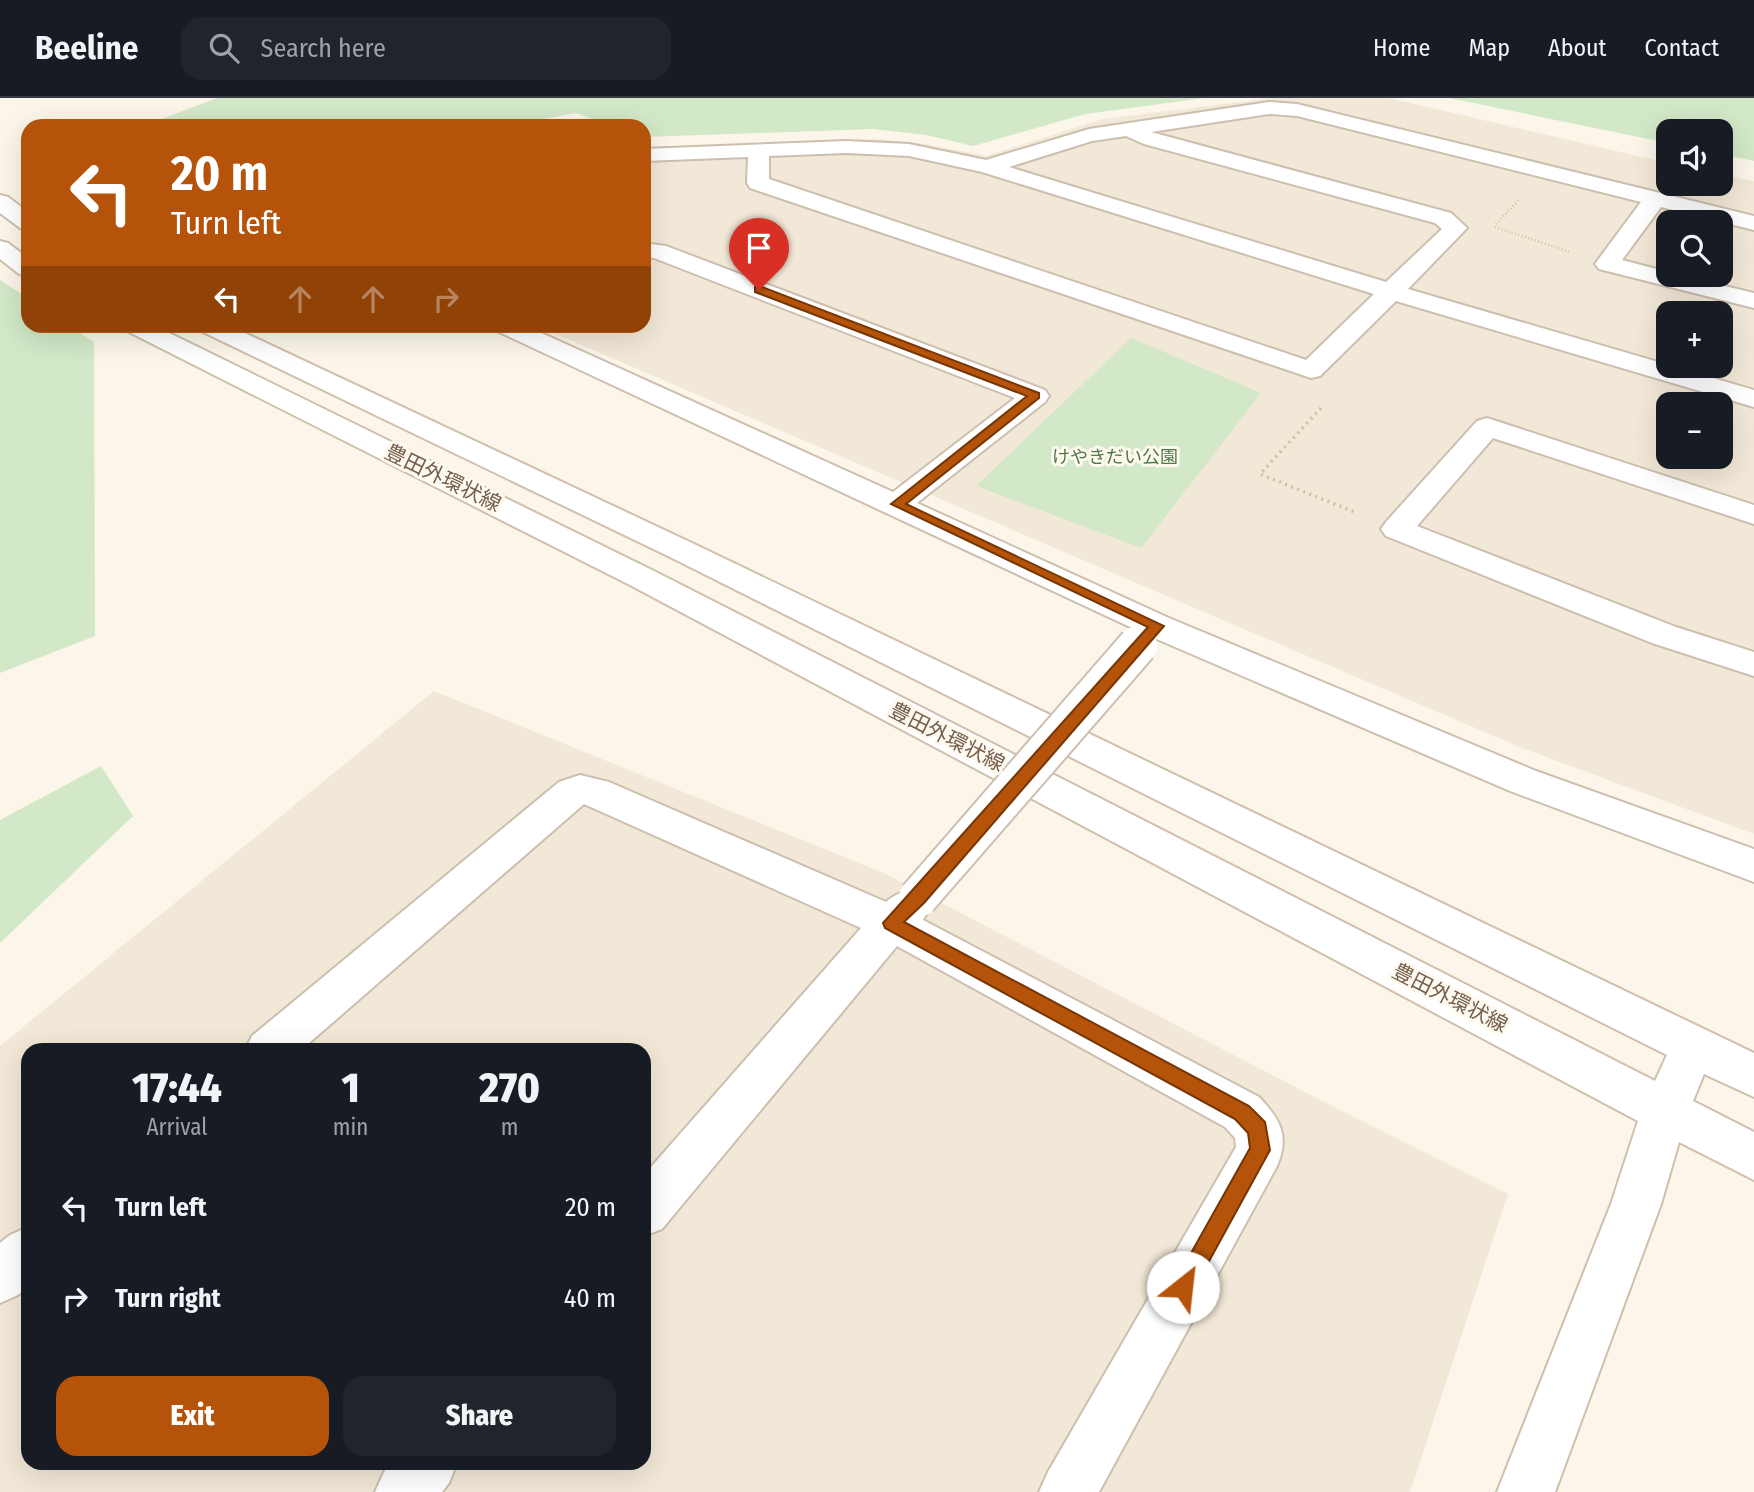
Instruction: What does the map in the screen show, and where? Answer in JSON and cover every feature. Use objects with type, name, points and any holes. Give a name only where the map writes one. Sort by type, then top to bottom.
[{"type":"street","points":[[987,167],[1089,135],[1269,108],[1297,110],[1754,223]]},
{"type":"street","points":[[759,150],[758,183],[1311,370],[1456,228],[1443,218],[1151,140],[1129,129]]},
{"type":"street","points":[[651,159],[759,150],[846,147],[909,150],[987,167],[1392,292],[1754,399]]},
{"type":"street","points":[[1654,199],[1607,264],[1754,301]]},
{"type":"street","points":[[0,202],[21,218]]},
{"type":"street","points":[[0,248],[21,264]]},
{"type":"street","points":[[651,250],[1035,396],[897,504]]},
{"type":"street","name":"豊田外環状線","points":[[150,333],[642,578],[1754,1157]]},
{"type":"street","name":"豊田外環状線","points":[[225,333],[693,556],[1754,1076]]},
{"type":"street","points":[[531,333],[897,504],[1148,635],[1754,866]]},
{"type":"street","points":[[1754,515],[1487,427],[1397,529],[1664,635],[1754,664]]},
{"type":"street","points":[[651,1204],[1148,635]]},
{"type":"street","points":[[276,1043],[572,792],[580,789],[595,792],[905,911],[1242,1112],[1258,1129],[1260,1150],[1068,1492]]},
{"type":"street","points":[[1525,1492],[1636,1204],[1664,1112],[1694,1046]]},
{"type":"street","points":[[0,1277],[21,1259]]},
{"type":"street","points":[[404,1492],[423,1470]]},
{"type":"path","points":[[1545,172],[1493,227],[1607,264]]},
{"type":"path","points":[[1326,402],[1260,474],[1397,529]]},
{"type":"shaded area","points":[[1272,98],[1389,98],[1656,160],[1656,196],[1733,196],[1733,177],[1754,181],[1754,834],[1522,748],[553,333],[651,333],[651,147],[880,139],[926,144],[986,156],[1103,119]]},
{"type":"shaded area","points":[[434,691],[886,874],[1326,1103],[1508,1194],[1410,1492],[0,1492],[0,1046]]},
{"type":"green space","points":[[217,98],[1205,98],[1085,114],[973,146],[926,135],[873,129],[651,137],[651,119],[592,119],[576,113],[544,119],[162,119]]},
{"type":"green space","points":[[1449,98],[1754,98],[1754,161],[1733,157],[1733,119],[1656,119],[1656,141]]},
{"type":"green space","points":[[0,280],[21,294],[21,333],[80,333],[94,342],[95,636],[0,673]]},
{"type":"green space","name":"けやきだい公園","points":[[1131,338],[1261,393],[1141,548],[976,486]]},
{"type":"green space","points":[[101,766],[133,816],[0,943],[0,820]]},
{"type":"route","points":[[759,290],[1035,396],[897,504],[1157,626],[918,898],[891,923],[1242,1112],[1258,1129],[1260,1150],[1183,1287]]}]
